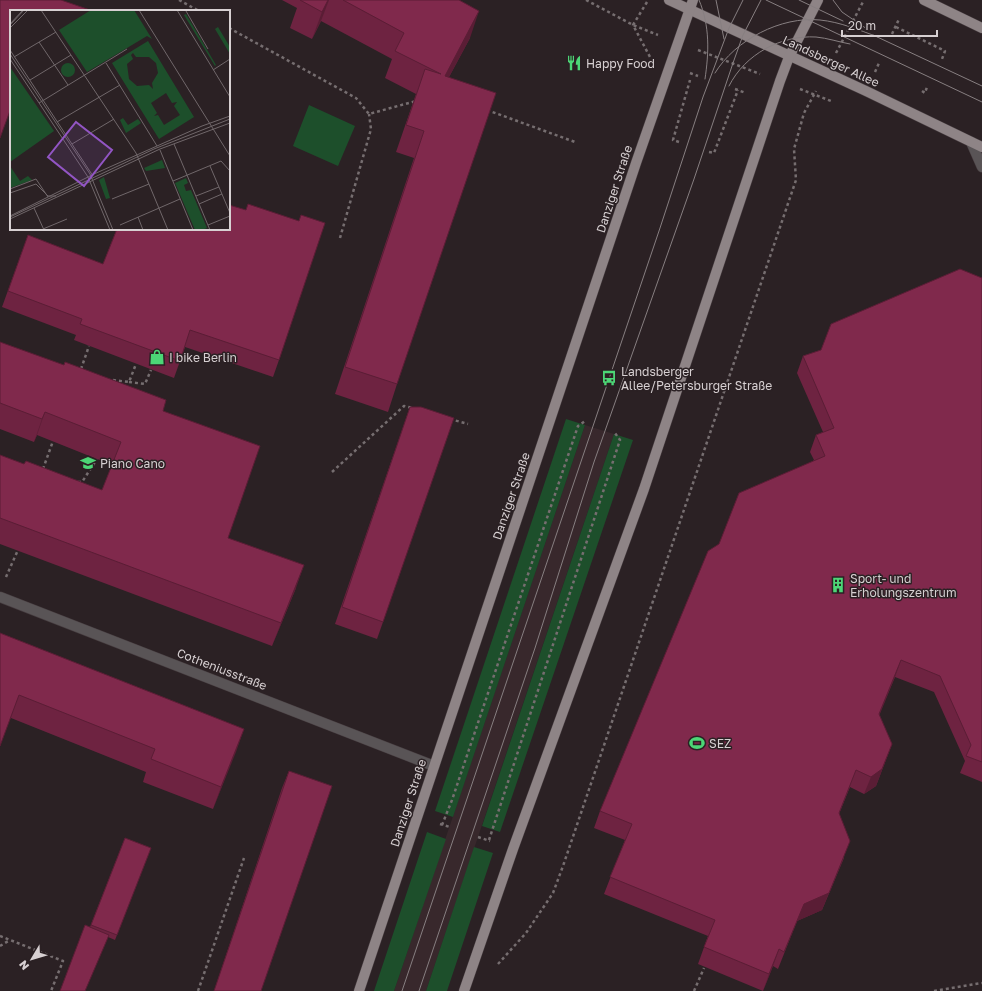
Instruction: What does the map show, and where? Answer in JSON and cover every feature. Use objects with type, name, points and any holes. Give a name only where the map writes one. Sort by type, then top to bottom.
[{"type":"main road","name":"Landsberger Allee","points":[[669,0],[866,91],[982,147]]},
{"type":"main road","name":"Danziger Straße","points":[[359,991],[693,0]]},
{"type":"main road","points":[[464,991],[513,849],[644,489],[789,56],[818,0]]},
{"type":"main road","points":[[924,0],[982,28]]},
{"type":"street","points":[[971,142],[982,167]]},
{"type":"street","name":"Cotheniusstraße","points":[[0,597],[434,766]]},
{"type":"path","points":[[179,0],[197,10]]},
{"type":"path","points":[[586,0],[633,25],[836,103]]},
{"type":"path","points":[[633,25],[648,0]]},
{"type":"path","points":[[892,34],[899,19]]},
{"type":"path","points":[[633,25],[653,62]]},
{"type":"path","points":[[896,28],[945,51],[942,59]]},
{"type":"path","points":[[230,29],[356,98],[369,114],[371,129],[340,238]]},
{"type":"path","points":[[679,142],[673,140],[689,90],[691,74]]},
{"type":"path","points":[[709,152],[714,153],[736,89],[746,93]]},
{"type":"path","points":[[369,114],[422,99]]},
{"type":"path","points":[[480,107],[575,142]]},
{"type":"path","points":[[494,968],[526,933],[553,893],[563,866],[796,180],[794,148],[800,127]]},
{"type":"path","points":[[80,371],[90,346]]},
{"type":"path","points":[[129,382],[136,364]]},
{"type":"path","points":[[107,380],[145,384],[151,370]]},
{"type":"path","points":[[332,472],[404,406],[418,410]]},
{"type":"path","points":[[446,418],[468,424]]},
{"type":"path","points":[[442,825],[578,426],[586,420]]},
{"type":"path","points":[[489,840],[620,440],[616,433]]},
{"type":"path","points":[[43,470],[54,441]]},
{"type":"path","points":[[82,482],[97,459]]},
{"type":"path","points":[[75,482],[82,482],[89,485]]},
{"type":"path","points":[[3,584],[18,550]]},
{"type":"path","points":[[437,823],[450,827]]},
{"type":"path","points":[[478,837],[493,842]]},
{"type":"path","points":[[198,991],[244,858]]},
{"type":"path","points":[[0,936],[63,961],[51,991]]},
{"type":"path","points":[[0,946],[10,940]]},
{"type":"path","points":[[694,991],[704,968]]},
{"type":"path","points":[[934,991],[982,983]]},
{"type":"shaded area","points":[[585,425],[614,434],[426,991],[394,991]]},
{"type":"green space","points":[[309,105],[355,126],[338,166],[293,146]]},
{"type":"green space","points":[[566,419],[585,425],[453,817],[435,811]]},
{"type":"green space","points":[[614,434],[633,440],[500,832],[482,826]]},
{"type":"green space","points":[[427,832],[446,839],[394,991],[374,991]]},
{"type":"green space","points":[[474,847],[493,853],[447,991],[426,991]]},
{"type":"building","points":[[0,0],[61,0],[90,10],[10,10],[10,111],[0,138]]},
{"type":"building","points":[[300,0],[328,0],[322,12]]},
{"type":"building","points":[[343,0],[459,0],[479,11],[445,76],[496,93],[397,384],[345,367],[424,131],[406,125],[425,69],[441,74],[395,51],[404,33]]},
{"type":"building","points":[[248,204],[299,221],[301,215],[325,223],[279,360],[190,330],[180,361],[80,324],[82,319],[8,291],[28,235],[103,264],[117,230],[230,230],[230,205],[246,210]]},
{"type":"building","name":"Sport- und Erholungszentrum","points":[[960,269],[982,278],[982,762],[966,756],[971,745],[940,676],[901,660],[879,714],[892,744],[882,769],[871,777],[856,770],[839,813],[850,841],[829,893],[804,904],[784,952],[779,949],[769,974],[704,947],[715,920],[610,877],[632,824],[600,811],[708,551],[719,544],[739,493],[825,456],[816,435],[834,428],[803,356],[821,350],[831,324]]},
{"type":"building","points":[[0,342],[64,365],[65,362],[166,400],[163,411],[260,446],[228,538],[304,565],[281,623],[0,518],[0,455],[24,464],[26,461],[102,490],[121,442],[45,412],[42,419],[0,403]]},
{"type":"building","points":[[410,407],[421,407],[454,418],[383,622],[342,607]]},
{"type":"building","points":[[0,633],[244,729],[221,787],[151,759],[155,749],[19,695],[0,746]]},
{"type":"building","points":[[289,771],[332,786],[261,991],[214,991]]},
{"type":"building","points":[[125,838],[151,848],[117,935],[91,925]]},
{"type":"building","points":[[85,925],[109,935],[85,991],[60,991]]},
{"type":"tram line","points":[[699,0],[703,10],[708,39],[705,79]]},
{"type":"tram line","points":[[716,0],[724,39]]},
{"type":"tram line","points":[[402,991],[703,97],[729,28],[743,0]]},
{"type":"tram line","points":[[419,991],[535,648],[594,462],[743,35],[761,0]]},
{"type":"tram line","points":[[766,0],[982,102]]},
{"type":"tram line","points":[[799,0],[843,21]]},
{"type":"tram line","points":[[833,0],[842,12],[867,29]]},
{"type":"tram line","points":[[715,73],[734,50],[747,41],[775,26],[790,22],[805,20],[827,21],[878,37]]},
{"type":"tram line","points":[[873,35],[982,86]]},
{"type":"tram line","points":[[729,86],[744,65],[754,56],[777,43],[790,39],[816,37],[850,44]]},
{"type":"place","name":"Happy Food","points":[[574,63]]},
{"type":"place","name":"I bike Berlin","points":[[157,357]]},
{"type":"place","name":"Landsberger Allee/Petersburger Straße","points":[[609,378]]},
{"type":"place","name":"Piano Cano","points":[[88,463]]},
{"type":"place","name":"Sport- und Erholungszentrum","points":[[838,585]]},
{"type":"place","name":"SEZ","points":[[697,743]]}]
